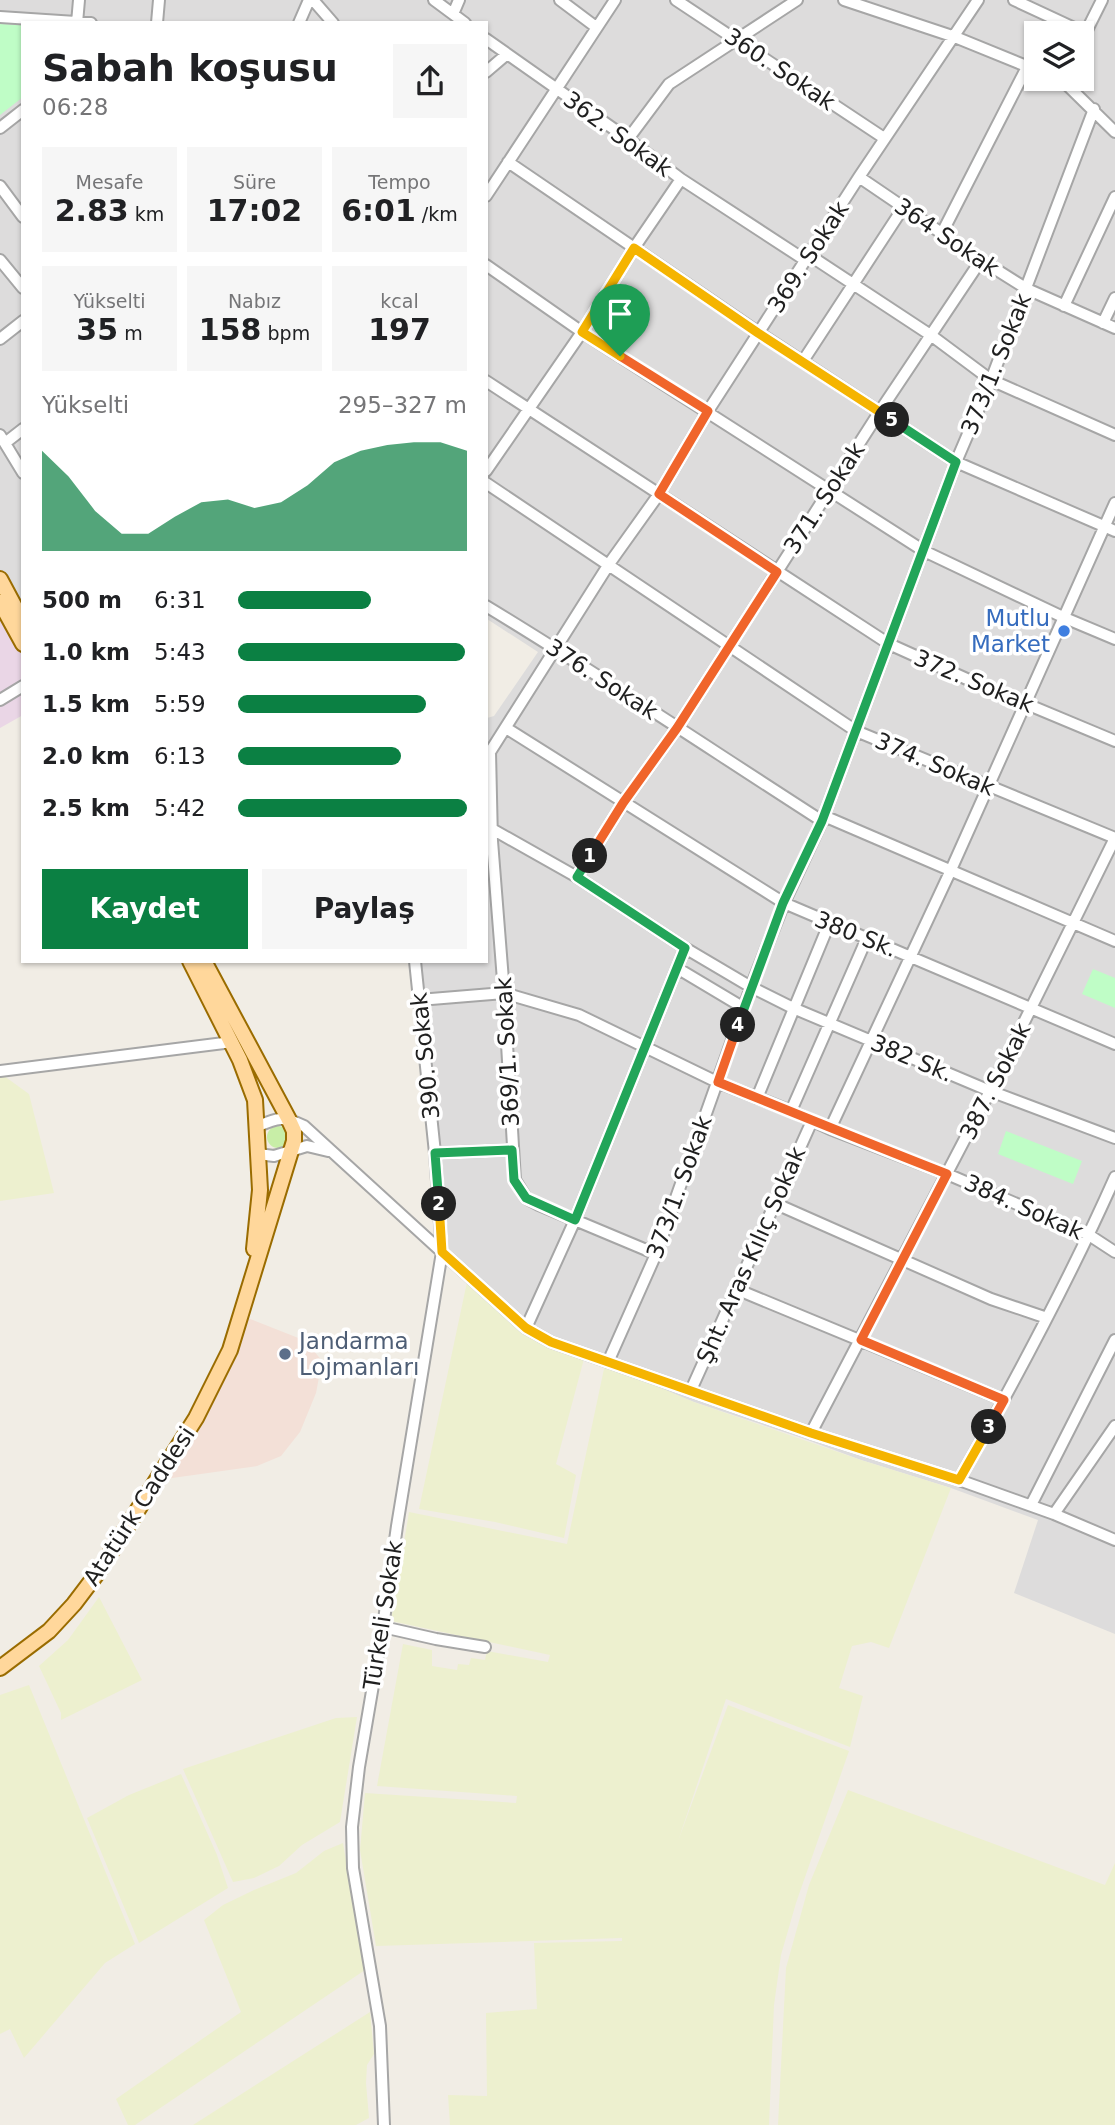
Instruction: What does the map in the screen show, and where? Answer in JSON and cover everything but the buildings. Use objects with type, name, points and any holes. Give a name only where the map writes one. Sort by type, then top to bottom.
[{"type":"main road","points":[[0,579],[21,618]]},
{"type":"main road","points":[[0,602],[21,640]]},
{"type":"main road","name":"Atatürk Caddesi","points":[[191,963],[232,1042],[255,1100],[260,1191],[252,1264],[240,1315]]},
{"type":"main road","name":"Atatürk Caddesi","points":[[0,1668],[49,1630],[75,1604],[99,1571],[195,1418],[230,1350],[291,1152],[294,1131],[205,963]]},
{"type":"street","points":[[77,21],[79,0]]},
{"type":"street","points":[[157,21],[159,0]]},
{"type":"street","points":[[300,21],[311,0],[331,21]]},
{"type":"street","points":[[434,0],[462,21]]},
{"type":"street","points":[[453,14],[459,0]]},
{"type":"street","points":[[560,0],[596,27]]},
{"type":"street","points":[[488,193],[615,0]]},
{"type":"street","name":"360. Sokak","points":[[676,0],[884,138]]},
{"type":"street","points":[[628,139],[669,84],[797,0]]},
{"type":"street","points":[[844,0],[955,37],[1024,65]]},
{"type":"street","name":"369. Sokak","points":[[503,732],[609,564],[659,494],[708,411],[884,138],[978,0]]},
{"type":"street","points":[[1014,0],[1053,21]]},
{"type":"street","points":[[1091,21],[1102,0]]},
{"type":"street","points":[[0,17],[62,21]]},
{"type":"street","name":"362. Sokak","points":[[488,40],[681,179],[854,285],[932,336],[991,380],[1115,435]]},
{"type":"street","points":[[488,70],[507,54]]},
{"type":"street","points":[[942,233],[1024,83]]},
{"type":"street","points":[[1075,91],[1114,126]]},
{"type":"street","name":"373/1. Sokak","points":[[608,1362],[656,1254],[783,903],[823,818],[956,462],[1027,289],[1094,109]]},
{"type":"street","points":[[0,128],[21,112]]},
{"type":"street","points":[[509,162],[758,333],[956,462],[1110,529]]},
{"type":"street","name":"364 Sokak","points":[[859,177],[1027,289],[1115,328]]},
{"type":"street","points":[[488,468],[582,332],[681,179]]},
{"type":"street","points":[[0,186],[21,214]]},
{"type":"street","points":[[1064,306],[1115,197]]},
{"type":"street","points":[[803,361],[903,208]]},
{"type":"street","points":[[0,260],[21,286]]},
{"type":"street","name":"371. Sokak","points":[[577,877],[981,260]]},
{"type":"street","points":[[488,266],[582,332],[924,551],[1115,639]]},
{"type":"street","points":[[1103,323],[1115,298]]},
{"type":"street","points":[[0,339],[21,323]]},
{"type":"street","name":"372. Sokak","points":[[488,382],[889,644],[1115,741]]},
{"type":"street","points":[[21,430],[2,439],[21,470]]},
{"type":"street","name":"374. Sokak","points":[[488,484],[856,731],[1115,838]]},
{"type":"street","points":[[830,1129],[1065,618],[1110,529],[1115,503]]},
{"type":"street","name":"376. Sokak","points":[[488,607],[823,818],[1115,941]]},
{"type":"street","points":[[0,700],[21,687]]},
{"type":"street","points":[[488,734],[503,732]]},
{"type":"street","name":"380 Sk.","points":[[503,732],[783,903],[1115,1044]]},
{"type":"street","name":"369/1. Sokak","points":[[503,732],[489,758],[492,829],[489,841],[504,993],[514,1180],[526,1198],[656,1254]]},
{"type":"street","name":"382 Sk.","points":[[492,829],[577,877],[685,948],[793,1008],[990,1091],[1115,1138]]},
{"type":"street","name":"387. Sokak","points":[[811,1433],[990,1091],[1115,838]]},
{"type":"street","points":[[757,1098],[829,924]]},
{"type":"street","points":[[791,1111],[867,938]]},
{"type":"street","points":[[526,1328],[575,1220],[685,948]]},
{"type":"street","name":"390. Sokak","points":[[415,963],[435,1153],[442,1252]]},
{"type":"street","points":[[677,968],[744,1008]]},
{"type":"street","name":"384. Sokak","points":[[419,1000],[504,993],[579,1015],[718,1082],[947,1174],[1089,1235],[1115,1252]]},
{"type":"street","points":[[0,1071],[232,1042]]},
{"type":"street","points":[[256,1127],[274,1119],[288,1118],[304,1126],[526,1328],[551,1342],[811,1433],[1031,1505],[1115,1540]]},
{"type":"street","name":"Şht. Aras Kılıç Sokak","points":[[691,1390],[812,1121]]},
{"type":"street","points":[[258,1154],[274,1156],[307,1146],[334,1153]]},
{"type":"street","points":[[435,1153],[512,1150]]},
{"type":"street","points":[[959,1480],[1047,1318],[1115,1177]]},
{"type":"street","points":[[774,1203],[991,1299],[1047,1318]]},
{"type":"street","name":"Türkeli Sokak","points":[[384,2125],[380,2026],[353,1868],[352,1827],[359,1767],[442,1252]]},
{"type":"street","points":[[736,1289],[1004,1400]]},
{"type":"street","points":[[1031,1505],[1115,1340]]},
{"type":"street","points":[[1054,1514],[1115,1426]]},
{"type":"street","points":[[383,1627],[485,1647]]},
{"type":"shaded area","points":[[0,0],[1115,0],[1115,1634],[1014,1593],[1038,1520],[694,1402],[551,1342],[439,1256],[411,963],[488,963],[488,718],[494,716],[538,652],[488,620],[488,21],[21,21],[21,699],[0,710]]},
{"type":"shaded area","points":[[0,578],[21,619],[21,716],[0,728]]},
{"type":"shaded area","points":[[240,1315],[306,1341],[322,1361],[316,1393],[300,1432],[281,1456],[257,1466],[158,1480]]},
{"type":"green space","points":[[0,24],[21,25],[21,99],[0,115]]},
{"type":"green space","points":[[1093,969],[1115,978],[1115,1008],[1082,994]]},
{"type":"green space","points":[[0,1073],[29,1094],[54,1193],[0,1201]]},
{"type":"green space","points":[[278,1126],[288,1133],[289,1137],[282,1147],[278,1148],[268,1141],[267,1137],[274,1127]]},
{"type":"green space","points":[[1006,1131],[1082,1161],[1073,1184],[998,1154]]},
{"type":"green space","points":[[467,1282],[526,1328],[585,1355],[556,1464],[576,1475],[564,1538],[495,1522],[419,1509]]},
{"type":"green space","points":[[605,1364],[694,1402],[951,1488],[889,1648],[871,1642],[852,1646],[839,1688],[863,1696],[850,1747],[726,1699],[678,1841],[728,1705],[849,1751],[796,1903],[781,1955],[774,2005],[769,2125],[450,2125],[448,2095],[487,2096],[486,2013],[537,2009],[534,1943],[622,1941],[622,1938],[376,1946],[360,1850],[365,1793],[516,1803],[517,1796],[377,1786],[403,1644],[432,1650],[432,1666],[457,1670],[458,1664],[469,1665],[471,1658],[485,1660],[487,1651],[548,1662],[550,1655],[391,1621],[409,1512],[567,1544]]},
{"type":"green space","points":[[99,1597],[142,1680],[61,1720],[61,1713],[39,1666],[68,1640]]},
{"type":"green space","points":[[29,1685],[135,1944],[105,1963],[24,2058],[10,2029],[0,2034],[0,1695]]},
{"type":"green space","points":[[357,1717],[340,1822],[302,1845],[279,1866],[254,1878],[233,1882],[183,1769],[336,1718]]},
{"type":"green space","points":[[181,1774],[217,1855],[228,1888],[139,1943],[87,1818],[129,1795]]},
{"type":"green space","points":[[848,1790],[1105,1885],[1115,1863],[1115,2125],[778,2125],[786,1968],[809,1885]]},
{"type":"green space","points":[[343,1843],[365,1970],[135,2125],[128,2125],[116,2099],[241,2012],[204,1920],[223,1905],[296,1873],[324,1851]]},
{"type":"green space","points":[[370,2012],[374,2054],[367,2065],[369,2118],[356,2125],[193,2125]]},
{"type":"place","name":"Mutlu Market","points":[[1064,631]]},
{"type":"place","name":"Jandarma Lojmanları","points":[[285,1354]]},
{"type":"route","points":[[634,248],[758,333],[956,462],[822,821],[783,903],[718,1082],[947,1174],[861,1340],[1004,1400],[959,1480],[811,1433],[551,1342],[526,1328],[442,1252],[435,1153],[512,1150],[514,1180],[526,1198],[575,1220],[685,948],[577,877],[623,803],[677,728],[777,572],[659,494],[708,411],[620,356],[582,332],[634,248]]}]
